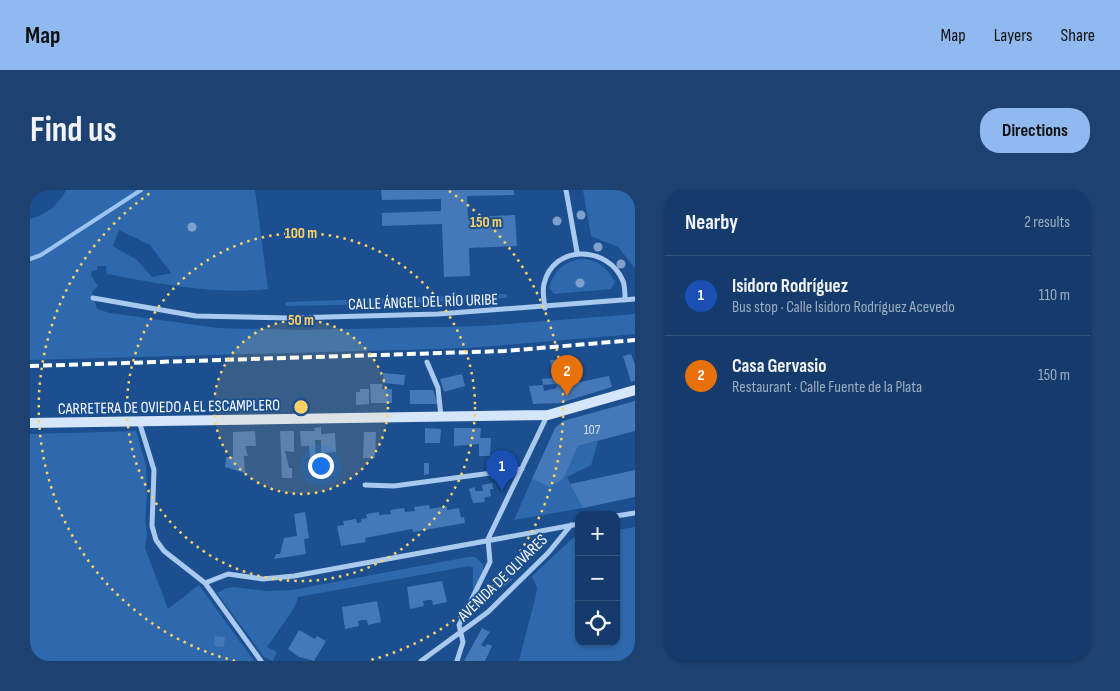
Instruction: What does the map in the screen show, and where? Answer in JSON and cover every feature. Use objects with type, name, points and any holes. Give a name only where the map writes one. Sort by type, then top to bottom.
[{"type":"main road","name":"CARRETERA DE OVIEDO A EL ESCAMPLERO","points":[[30,424],[548,414],[635,390]]},
{"type":"street","points":[[566,190],[577,252]]},
{"type":"street","points":[[545,308],[544,286],[551,270],[563,258],[577,252],[605,260],[616,269],[623,282],[625,300]]},
{"type":"street","name":"CALLE ÁNGEL DEL RÍO URIBE","points":[[93,298],[196,316],[241,318],[428,314],[545,308],[635,299]]},
{"type":"street","points":[[427,362],[436,375],[441,417]]},
{"type":"street","points":[[456,661],[462,642],[459,624],[490,562],[488,539],[548,414]]},
{"type":"street","points":[[140,421],[154,470],[152,526],[156,540],[164,552],[205,583],[261,661]]},
{"type":"street","points":[[365,485],[394,486],[522,469]]},
{"type":"street","points":[[620,515],[635,513]]},
{"type":"street","name":"AVENIDA DE OLIVARES","points":[[422,661],[488,612],[572,525]]},
{"type":"street","points":[[205,583],[228,574],[263,579],[294,576],[575,525]]},
{"type":"shaded area","points":[[66,190],[255,190],[268,289],[228,291],[187,288],[107,274],[106,266],[97,266],[97,270],[92,271],[91,275],[98,286],[92,292],[97,309],[110,313],[218,328],[301,330],[481,326],[635,314],[635,334],[470,348],[30,360],[30,219],[51,209]],"holes":[[[119,230],[150,245],[171,273],[152,277],[137,260],[113,246]]]},
{"type":"shaded area","points":[[583,190],[635,190],[635,268],[618,247],[591,236]]},
{"type":"shaded area","points":[[580,259],[592,260],[605,268],[615,282],[611,289],[554,294],[549,288],[553,277],[564,265]]},
{"type":"shaded area","points":[[507,294],[507,298],[397,304],[286,306],[286,302]]},
{"type":"shaded area","points":[[136,431],[146,465],[147,496],[145,520],[147,534],[145,548],[168,609],[199,585],[254,661],[30,661],[30,434]]},
{"type":"shaded area","points":[[598,441],[591,465],[567,477],[583,508],[514,520],[532,479],[549,487],[578,446]]},
{"type":"shaded area","points":[[635,527],[635,661],[519,661],[536,595],[537,588],[532,576],[575,538],[575,646],[620,646],[620,529]]},
{"type":"shaded area","points":[[475,557],[483,564],[483,571],[473,594],[473,568],[470,566],[298,597],[295,607],[267,647],[277,652],[273,661],[264,657],[217,593],[226,588],[234,587],[267,591],[292,590]]},
{"type":"building","points":[[381,190],[514,190],[514,195],[467,196],[468,217],[515,215],[517,246],[469,248],[470,276],[444,277],[442,224],[382,226],[382,213],[441,211],[441,199],[382,200]]},
{"type":"building","points":[[631,354],[635,365],[635,381],[631,382],[623,356]]},
{"type":"building","points":[[577,358],[582,376],[569,379],[570,384],[609,376],[612,387],[560,403],[533,404],[529,386],[543,385],[542,379],[554,378],[550,360]],"holes":[[[556,384],[557,388],[544,391],[543,385]]]},
{"type":"building","points":[[383,373],[405,375],[404,385],[383,383]]},
{"type":"building","points":[[462,374],[465,386],[444,392],[440,379]]},
{"type":"building","points":[[370,384],[382,384],[382,389],[392,389],[392,403],[371,403]]},
{"type":"building","points":[[360,389],[369,389],[369,404],[356,405],[356,392],[360,392]]},
{"type":"building","points":[[410,390],[433,390],[438,404],[410,404]]},
{"type":"building","points":[[635,401],[635,431],[578,446],[563,479],[549,487],[532,479],[555,428],[563,421]]},
{"type":"building","points":[[321,427],[321,434],[335,433],[336,452],[321,453],[321,440],[315,440],[316,458],[310,458],[309,446],[301,446],[300,431],[315,431],[314,428]]},
{"type":"building","points":[[425,428],[441,429],[440,443],[425,443]]},
{"type":"building","points":[[454,428],[481,428],[480,438],[491,438],[490,456],[479,456],[479,444],[454,446]]},
{"type":"building","points":[[255,431],[256,446],[245,446],[248,456],[244,456],[245,473],[225,467],[226,457],[233,457],[233,432]]},
{"type":"building","points":[[280,431],[294,431],[294,452],[285,451],[289,468],[292,468],[292,478],[282,478]]},
{"type":"building","points":[[364,432],[376,432],[375,458],[363,458]]},
{"type":"building","points":[[424,463],[429,463],[429,474],[424,475]]},
{"type":"building","points":[[635,470],[635,497],[583,508],[570,484]]},
{"type":"building","points":[[492,483],[493,489],[490,489],[491,496],[484,498],[485,502],[473,503],[469,489],[475,487],[475,491],[483,491],[482,485]]},
{"type":"building","points":[[429,505],[430,509],[447,506],[447,510],[459,508],[461,518],[464,517],[465,523],[413,532],[412,529],[365,538],[366,542],[341,546],[337,526],[344,525],[343,521],[356,519],[357,523],[362,522],[361,519],[367,518],[366,514],[379,512],[379,515],[391,514],[390,510],[404,508],[405,512],[415,511],[414,507]]},
{"type":"building","points":[[305,512],[309,538],[304,539],[306,554],[274,559],[276,554],[280,554],[284,538],[297,536],[294,514]]},
{"type":"building","points":[[500,570],[502,572],[504,570],[512,580],[502,588],[494,578]]},
{"type":"building","points":[[442,581],[447,602],[433,605],[432,600],[428,600],[423,601],[424,606],[410,609],[407,587]]},
{"type":"building","points":[[377,601],[381,622],[368,625],[367,620],[362,620],[358,621],[359,626],[345,629],[342,607]]},
{"type":"building","points":[[482,628],[490,632],[481,645],[485,647],[487,644],[492,646],[485,661],[464,661]]},
{"type":"building","points":[[299,630],[315,639],[317,636],[326,641],[314,661],[299,657],[288,649]]},
{"type":"building","points":[[215,636],[225,637],[224,647],[214,646]]},
{"type":"waterway","points":[[30,259],[41,255],[141,190]]},
{"type":"railway","points":[[30,366],[505,351],[635,340]]},
{"type":"place","name":"Casa Gervasio","points":[[567,396]]},
{"type":"place","name":"Isidoro Rodríguez","points":[[502,491]]}]
